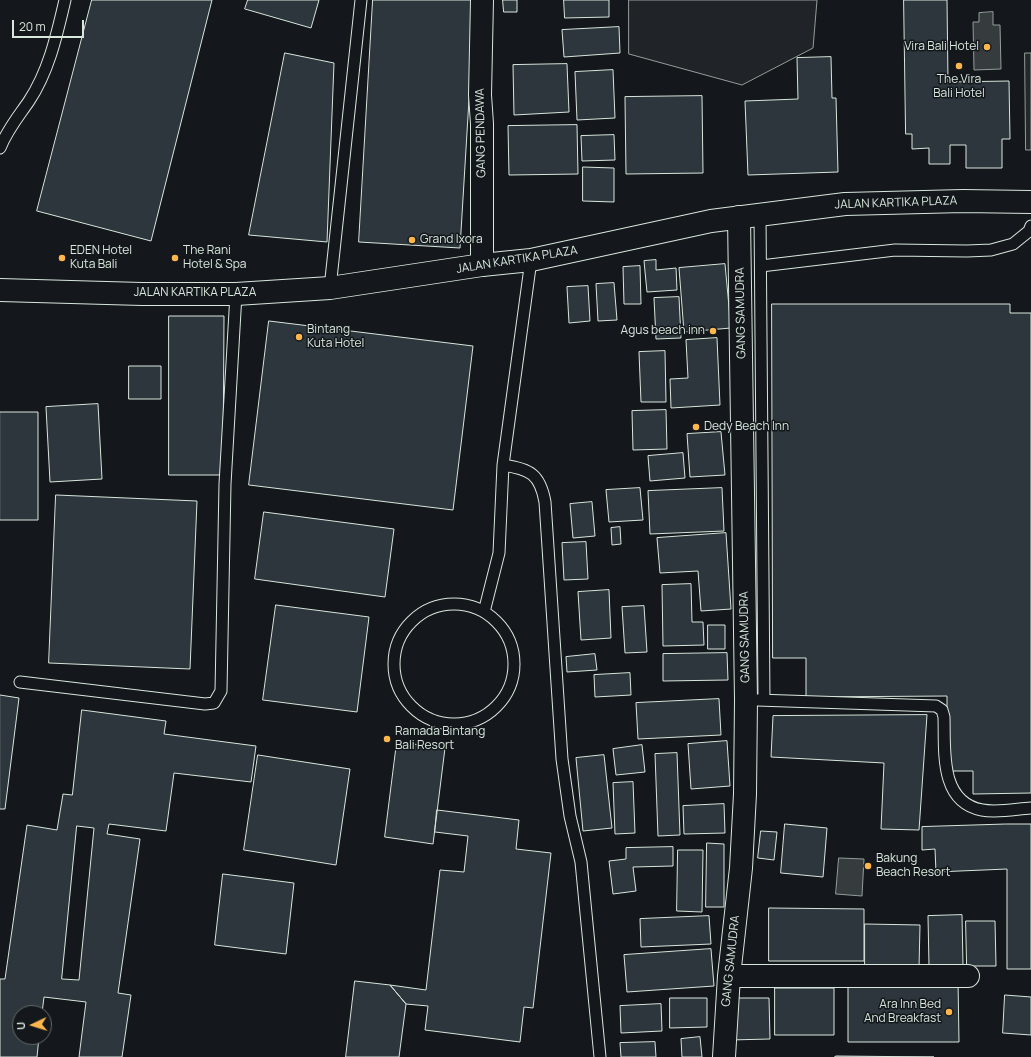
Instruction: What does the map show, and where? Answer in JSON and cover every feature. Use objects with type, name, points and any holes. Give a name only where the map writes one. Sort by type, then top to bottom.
[{"type":"street","name":"GANG PENDAWA","points":[[482,0],[480,95],[482,124],[482,265]]},
{"type":"street","name":"JALAN KARTIKA PLAZA","points":[[0,290],[142,294],[236,294],[330,288],[482,265],[531,260],[712,221],[845,204],[963,201],[1031,202]]},
{"type":"street","name":"GANG SAMUDRA","points":[[724,1057],[729,976],[755,700],[750,216]]},
{"type":"street","points":[[729,976],[968,976]]},
{"type":"lane","points":[[0,148],[6,134],[29,101],[40,81],[56,41],[65,0]]},
{"type":"lane","points":[[330,288],[361,0]]},
{"type":"lane","points":[[750,216],[761,266],[755,700],[936,706],[942,710],[944,717],[945,765],[948,776],[952,788],[963,802],[983,811],[1031,808]]},
{"type":"lane","points":[[761,266],[895,250],[991,250],[1013,244],[1029,231],[1031,226]]},
{"type":"lane","points":[[484,612],[498,553],[503,465],[531,260]]},
{"type":"lane","points":[[20,682],[205,704],[214,703],[221,692],[224,484],[236,294]]},
{"type":"lane","points":[[503,465],[519,467],[537,477],[545,502],[562,759],[570,816],[581,862],[600,1057]]},
{"type":"lane","points":[[454,603],[470,605],[484,612],[497,622],[506,635],[512,650],[514,665],[511,681],[505,696],[494,708],[481,718],[466,723],[450,724],[435,721],[420,714],[402,695],[394,675],[394,654],[401,634],[411,621],[423,612],[438,606],[454,603]]},
{"type":"shaded area","points":[[629,0],[817,0],[813,48],[742,85],[629,54]]},
{"type":"shaded area","name":"Vira Bali Hotel","points":[[993,12],[993,25],[1000,25],[1001,69],[974,70],[973,22],[979,22],[979,13]]},
{"type":"shaded area","points":[[1025,53],[1031,53],[1031,150],[1026,150]]},
{"type":"shaded area","points":[[839,858],[864,859],[862,896],[836,894]]},
{"type":"building","points":[[92,0],[212,0],[151,241],[37,211]]},
{"type":"building","points":[[248,0],[319,0],[311,28],[245,9]]},
{"type":"building","points":[[373,0],[475,0],[460,248],[359,242]]},
{"type":"building","points":[[503,0],[517,0],[517,12],[504,12]]},
{"type":"building","points":[[564,0],[609,0],[609,17],[565,18]]},
{"type":"building","points":[[904,0],[947,0],[948,82],[1009,81],[1010,139],[1002,139],[1002,168],[966,168],[966,145],[950,145],[950,164],[929,164],[929,148],[912,149],[912,134],[906,134]]},
{"type":"building","points":[[619,27],[620,53],[564,57],[562,30]]},
{"type":"building","points":[[285,53],[334,63],[327,242],[249,235]]},
{"type":"building","points":[[831,57],[832,98],[836,98],[838,172],[748,175],[745,101],[798,99],[797,58]]},
{"type":"building","points":[[567,64],[569,112],[514,115],[513,65]]},
{"type":"building","points":[[613,70],[615,118],[577,120],[575,72]]},
{"type":"building","points":[[702,96],[703,173],[626,174],[625,97]]},
{"type":"building","points":[[577,125],[578,174],[509,175],[508,126]]},
{"type":"building","points":[[614,135],[615,160],[582,161],[581,136]]},
{"type":"building","points":[[583,167],[614,168],[614,202],[583,201]]},
{"type":"building","points":[[656,260],[656,270],[676,268],[677,290],[647,292],[644,261]]},
{"type":"building","points":[[725,264],[731,328],[684,332],[679,268]]},
{"type":"building","points":[[640,266],[641,304],[624,304],[623,267]]},
{"type":"building","points":[[614,283],[617,320],[598,321],[596,284]]},
{"type":"building","points":[[588,286],[590,321],[569,323],[567,287]]},
{"type":"building","points":[[679,297],[681,338],[656,339],[654,298]]},
{"type":"building","points":[[772,304],[1010,304],[1010,313],[1031,313],[1031,793],[973,794],[973,771],[947,771],[947,696],[806,697],[806,658],[773,658]]},
{"type":"building","points":[[169,316],[224,316],[223,475],[169,475]]},
{"type":"building","points":[[269,321],[473,346],[453,510],[249,485]]},
{"type":"building","points":[[717,338],[720,405],[671,408],[670,379],[688,378],[686,340]]},
{"type":"building","points":[[665,351],[666,402],[641,402],[639,352]]},
{"type":"building","points":[[129,366],[161,366],[161,399],[129,399]]},
{"type":"building","points":[[98,404],[102,479],[50,482],[46,407]]},
{"type":"building","points":[[666,410],[667,449],[633,450],[632,411]]},
{"type":"building","points":[[0,412],[38,412],[38,520],[0,520]]},
{"type":"building","points":[[721,432],[725,475],[690,477],[687,434]]},
{"type":"building","points":[[683,453],[685,478],[650,481],[648,456]]},
{"type":"building","points":[[640,488],[643,520],[609,522],[606,490]]},
{"type":"building","points":[[722,488],[724,531],[650,534],[648,491]]},
{"type":"building","points":[[56,495],[197,501],[190,669],[49,663]]},
{"type":"building","points":[[592,502],[595,536],[573,538],[570,504]]},
{"type":"building","points":[[264,512],[394,529],[385,597],[255,579]]},
{"type":"building","points":[[620,527],[621,544],[612,545],[611,528]]},
{"type":"building","points":[[726,533],[731,609],[701,611],[698,571],[660,573],[657,538]]},
{"type":"building","points":[[586,542],[588,579],[564,580],[562,543]]},
{"type":"building","points":[[691,584],[692,622],[703,622],[704,645],[663,646],[662,585]]},
{"type":"building","points":[[609,590],[611,638],[581,640],[578,592]]},
{"type":"building","points":[[276,605],[369,617],[357,712],[263,700]]},
{"type":"building","points":[[644,606],[647,652],[625,653],[622,607]]},
{"type":"building","points":[[708,625],[725,625],[725,649],[708,649]]},
{"type":"building","points":[[727,653],[728,680],[663,681],[663,654]]},
{"type":"building","points":[[595,654],[597,670],[567,672],[566,657]]},
{"type":"building","points":[[630,673],[631,695],[595,697],[594,675]]},
{"type":"building","points":[[0,695],[19,698],[5,809],[0,809]]},
{"type":"building","points":[[719,699],[721,735],[638,739],[636,703]]},
{"type":"building","points":[[82,710],[166,721],[164,734],[256,746],[251,782],[174,773],[166,831],[109,824],[107,834],[140,839],[118,993],[131,995],[122,1057],[79,1057],[86,1002],[44,997],[43,1005],[12,1005],[12,1045],[38,1045],[37,1057],[0,1057],[0,979],[5,979],[27,825],[57,830],[63,794],[72,795]],"holes":[[[77,826],[94,828],[79,980],[62,979]]]},
{"type":"building","points":[[927,715],[919,830],[881,829],[884,763],[771,757],[773,716]]},
{"type":"building","points":[[727,741],[730,786],[691,789],[688,744]]},
{"type":"building","points":[[397,742],[445,748],[433,844],[385,837]]},
{"type":"building","points":[[642,745],[645,772],[616,775],[613,749]]},
{"type":"building","points":[[677,753],[680,835],[658,836],[655,754]]},
{"type":"building","points":[[258,755],[350,769],[336,865],[244,850]]},
{"type":"building","points":[[604,755],[612,828],[583,831],[576,758]]},
{"type":"building","points":[[633,782],[635,833],[615,834],[613,783]]},
{"type":"building","points":[[724,804],[725,833],[684,834],[683,806]]},
{"type":"building","points":[[437,810],[519,820],[516,849],[551,853],[533,1008],[524,1007],[520,1042],[425,1030],[428,1006],[406,1004],[390,985],[426,990],[440,870],[464,872],[468,836],[435,832]]},
{"type":"building","points":[[785,824],[827,828],[823,877],[781,873]]},
{"type":"building","points":[[1031,824],[1031,969],[1007,969],[1007,869],[936,872],[935,849],[922,850],[922,827]]},
{"type":"building","points":[[761,831],[777,832],[774,860],[758,858]]},
{"type":"building","points":[[707,843],[724,844],[724,907],[706,907]]},
{"type":"building","points":[[673,847],[673,866],[633,867],[636,891],[613,894],[609,861],[626,859],[626,848]]},
{"type":"building","points":[[678,850],[703,850],[702,912],[677,911]]},
{"type":"building","points":[[223,874],[294,883],[286,954],[215,945]]},
{"type":"building","points":[[769,908],[864,909],[864,961],[769,961]]},
{"type":"building","points":[[962,915],[963,965],[929,966],[928,916]]},
{"type":"building","points":[[709,916],[711,944],[641,947],[640,919]]},
{"type":"building","points":[[966,921],[995,921],[996,966],[967,966]]},
{"type":"building","points":[[865,924],[920,925],[919,968],[865,968]]},
{"type":"building","points":[[711,949],[714,986],[627,992],[624,955]]},
{"type":"building","points":[[958,980],[959,1042],[848,1042],[848,981]]},
{"type":"building","points":[[355,981],[390,985],[406,1004],[399,1057],[346,1057]]},
{"type":"building","points":[[775,988],[834,988],[834,1035],[775,1035]]},
{"type":"building","points":[[1005,995],[1031,997],[1031,1035],[1003,1033]]},
{"type":"building","points":[[670,998],[707,998],[707,1027],[670,1028]]},
{"type":"building","points":[[729,998],[769,998],[770,1039],[730,1040]]},
{"type":"building","points":[[661,1004],[662,1031],[621,1033],[620,1006]]},
{"type":"building","points":[[700,1037],[702,1057],[682,1057],[681,1039]]},
{"type":"building","points":[[655,1042],[656,1057],[621,1057],[620,1043]]},
{"type":"building","points":[[836,1056],[934,1057],[835,1057]]},
{"type":"place","name":"Vira Bali Hotel","points":[[987,47]]},
{"type":"place","name":"The Vira Bali Hotel","points":[[959,66]]},
{"type":"place","name":"Grand Ixora","points":[[412,240]]},
{"type":"place","name":"EDEN Hotel Kuta Bali","points":[[62,258]]},
{"type":"place","name":"The Rani Hotel & Spa","points":[[175,258]]},
{"type":"place","name":"Agus beach inn","points":[[713,331]]},
{"type":"place","name":"Bintang Kuta Hotel","points":[[299,337]]},
{"type":"place","name":"Dedy Beach Inn","points":[[696,427]]},
{"type":"place","name":"Ramada Bintang Bali Resort","points":[[387,739]]},
{"type":"place","name":"Bakung Beach Resort","points":[[868,866]]},
{"type":"place","name":"Ara Inn Bed And Breakfast","points":[[949,1012]]}]
